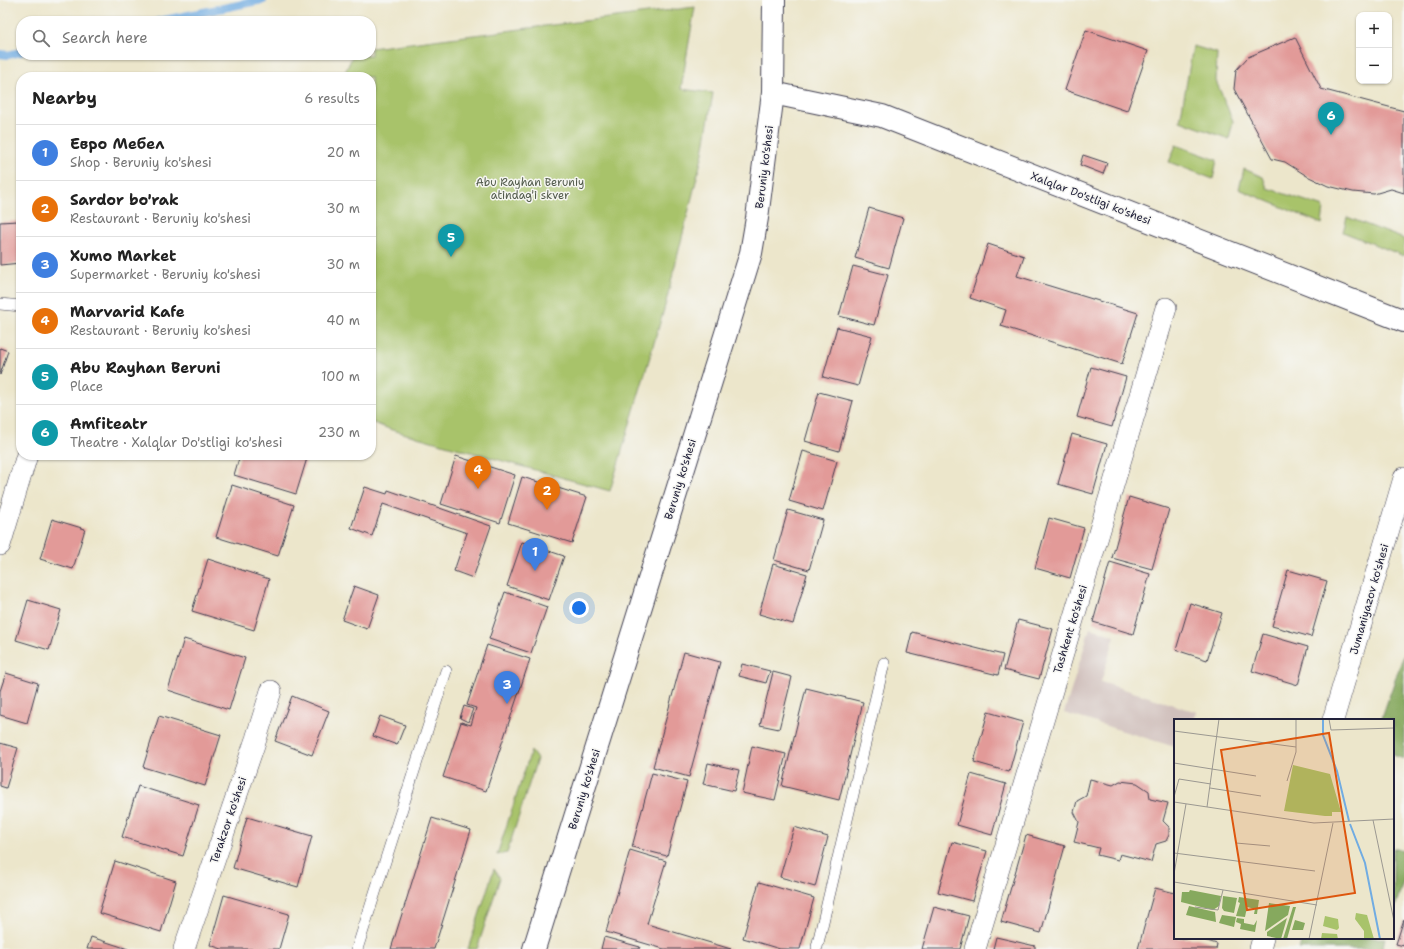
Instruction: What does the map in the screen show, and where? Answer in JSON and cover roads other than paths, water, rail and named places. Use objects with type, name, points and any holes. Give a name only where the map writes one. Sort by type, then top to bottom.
[{"type":"main road","name":"Beruniy ko'shesi","points":[[534,949],[751,253],[773,93],[774,0]]},
{"type":"main road","name":"Xalqlar Do'stligi ko'shesi","points":[[773,93],[882,116],[1404,321]]},
{"type":"street","name":"Tashkent ko'shesi","points":[[975,949],[1166,308]]},
{"type":"street","points":[[0,545],[26,460]]},
{"type":"street","name":"Jumaniyazov ko'shesi","points":[[1333,719],[1404,478]]},
{"type":"street","name":"Terakzor ko'shesi","points":[[184,949],[253,746],[270,691]]},
{"type":"street","points":[[1260,949],[1263,939]]},
{"type":"lane","points":[[0,304],[16,306]]},
{"type":"lane","points":[[817,947],[884,662]]},
{"type":"lane","points":[[357,949],[446,671]]},
{"type":"waterway","points":[[184,16],[263,0]]},
{"type":"waterway","points":[[0,54],[8,55],[16,53]]},
{"type":"place","name":"Amfiteatr","points":[[1331,135]]},
{"type":"place","name":"Abu Rayhan Beruni","points":[[451,257]]},
{"type":"place","name":"Marvarid Kafe","points":[[478,489]]},
{"type":"place","name":"Sardor bo'rak","points":[[547,510]]},
{"type":"place","name":"Евро Мебел","points":[[535,571]]},
{"type":"place","name":"Xumo Market","points":[[507,704]]},
{"type":"park label","name":"Abu Rayhan Beruniy atindag'i skver","points":[[530,188]]}]
